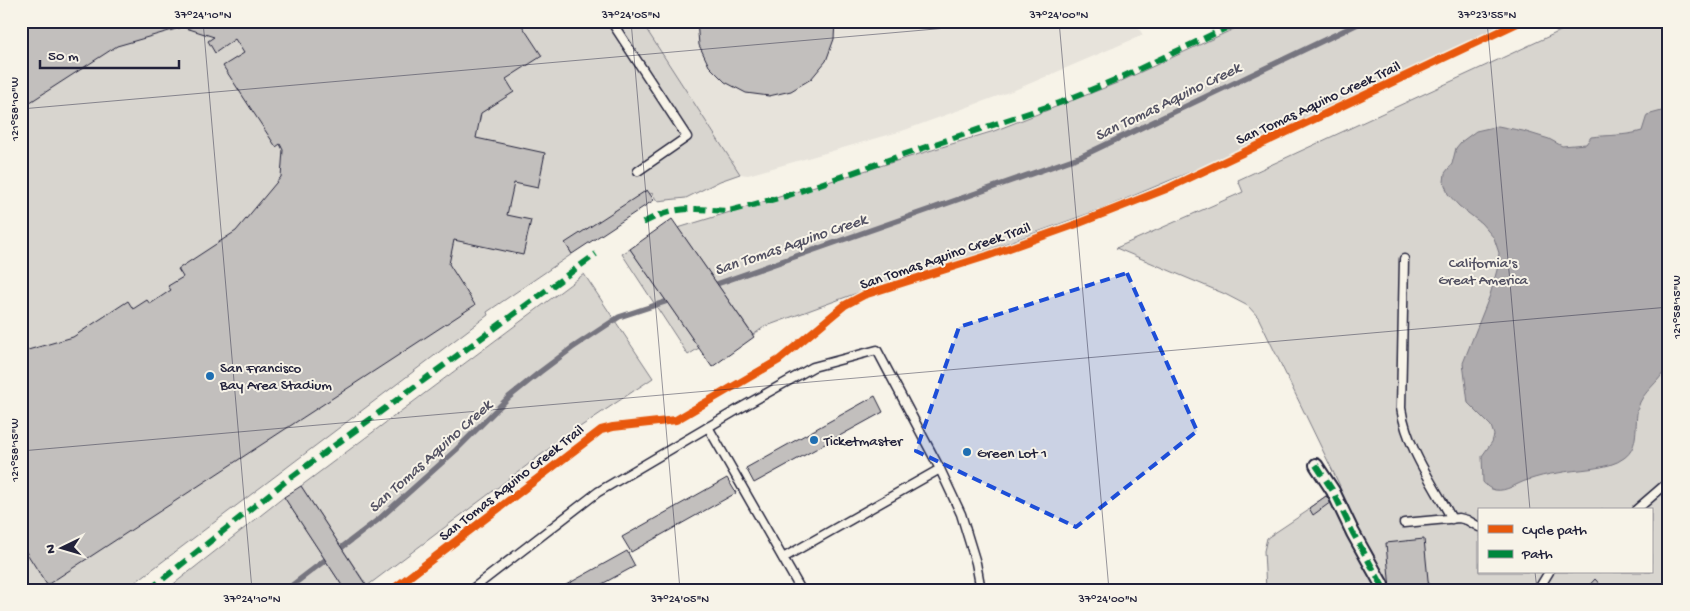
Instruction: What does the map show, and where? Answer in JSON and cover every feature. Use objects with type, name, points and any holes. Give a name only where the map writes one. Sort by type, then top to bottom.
[{"type":"street","points":[[1316,464],[1334,490],[1353,533],[1382,585],[1382,590]]},
{"type":"lane","points":[[610,21],[687,137],[638,171]]},
{"type":"lane","points":[[1404,259],[1401,408],[1403,422],[1414,450],[1452,518]]},
{"type":"lane","points":[[470,590],[598,492],[708,427],[813,367],[877,350],[940,469],[961,514],[976,563],[981,590]]},
{"type":"lane","points":[[708,427],[800,590]]},
{"type":"lane","points":[[783,558],[940,469]]},
{"type":"lane","points":[[1638,508],[1666,484],[1669,479]]},
{"type":"lane","points":[[1404,523],[1459,518],[1478,526]]},
{"type":"lane","points":[[1538,590],[1547,574]]},
{"type":"highlighted area","points":[[1127,273],[1197,431],[1076,527],[916,451],[959,327]]},
{"type":"shaded area","points":[[641,21],[1134,21],[1143,35],[1017,89],[902,131],[748,175],[740,174]]},
{"type":"shaded area","points":[[1669,109],[1669,352],[1663,373],[1640,402],[1637,414],[1636,435],[1632,448],[1624,458],[1610,465],[1543,476],[1524,481],[1504,490],[1491,489],[1483,482],[1482,456],[1492,442],[1494,435],[1491,426],[1468,403],[1463,363],[1490,295],[1497,270],[1499,253],[1494,238],[1481,223],[1459,206],[1448,194],[1444,182],[1445,173],[1452,164],[1456,148],[1476,131],[1498,126],[1549,139],[1562,146],[1586,144],[1591,137],[1623,135],[1642,131],[1647,115]]},
{"type":"green space","name":"San Francisco Bay Area Stadium","points":[[21,21],[641,21],[740,174],[720,181],[686,198],[657,201],[652,193],[569,249],[572,254],[487,312],[488,315],[125,590],[21,590]]},
{"type":"green space","points":[[1251,21],[1513,21],[1209,164],[1104,208],[968,257],[857,293],[764,327],[753,335],[678,228],[994,131],[1117,83]]},
{"type":"green space","name":"California's Great America","points":[[1582,21],[1669,21],[1669,590],[1266,590],[1264,551],[1267,538],[1309,510],[1309,508],[1340,486],[1258,317],[1248,306],[1225,294],[1116,248],[1243,192],[1238,180]]},
{"type":"green space","points":[[630,249],[699,348],[688,355],[622,254]]},
{"type":"green space","points":[[584,274],[653,378],[562,439],[367,586],[301,486]]},
{"type":"green space","points":[[284,497],[345,590],[166,590]]},
{"type":"building","name":"San Francisco Bay Area Stadium","points":[[21,21],[519,21],[542,56],[506,79],[514,92],[481,113],[476,138],[545,153],[538,188],[514,183],[507,215],[531,220],[523,255],[454,240],[449,264],[475,305],[47,585],[21,544],[21,352],[73,337],[128,301],[133,309],[147,300],[150,304],[171,290],[168,286],[183,277],[178,269],[236,231],[281,177],[283,150],[280,144],[276,147],[223,66],[244,53],[235,39],[215,53],[208,41],[214,37],[183,27],[117,46],[21,108]]},
{"type":"building","points":[[697,21],[835,21],[834,39],[826,61],[811,79],[791,91],[769,96],[746,93],[725,82],[709,66],[699,45]]},
{"type":"building","points":[[647,190],[654,200],[572,254],[565,243]]},
{"type":"building","points":[[672,219],[754,337],[712,367],[630,249]]},
{"type":"building","name":"Ticketmaster","points":[[875,396],[883,412],[754,483],[746,468]]},
{"type":"building","points":[[727,478],[736,493],[631,552],[622,537]]},
{"type":"building","points":[[301,486],[369,590],[345,590],[284,497]]},
{"type":"building","points":[[1326,496],[1331,502],[1313,515],[1309,508]]},
{"type":"building","points":[[1424,539],[1429,590],[1390,590],[1386,543]]},
{"type":"building","points":[[627,551],[635,566],[591,590],[557,590]]},
{"type":"building","points":[[1595,579],[1605,590],[1585,590]]},
{"type":"waterway","name":"San Tomas Aquino Creek","points":[[711,286],[1082,156],[1364,21]]},
{"type":"waterway","name":"San Tomas Aquino Creek","points":[[286,590],[379,519],[456,450],[509,397],[540,372],[619,317],[674,299]]},
{"type":"marked path","points":[[643,223],[656,216],[676,210],[733,210],[786,196],[1062,102],[1122,77],[1241,21]]},
{"type":"marked path","points":[[149,590],[286,481],[596,254]]},
{"type":"marked path","points":[[1316,465],[1333,491],[1353,533],[1382,585],[1382,590]]},
{"type":"cycle path","name":"San Tomas Aquino Creek Trail","points":[[392,590],[601,430],[676,420],[779,360],[845,305],[864,295],[987,256],[1166,189],[1522,21]]},
{"type":"place","name":"San Francisco Bay Area Stadium","points":[[210,376]]},
{"type":"place","name":"Ticketmaster","points":[[814,440]]},
{"type":"place","name":"Green Lot 1","points":[[967,452]]}]
